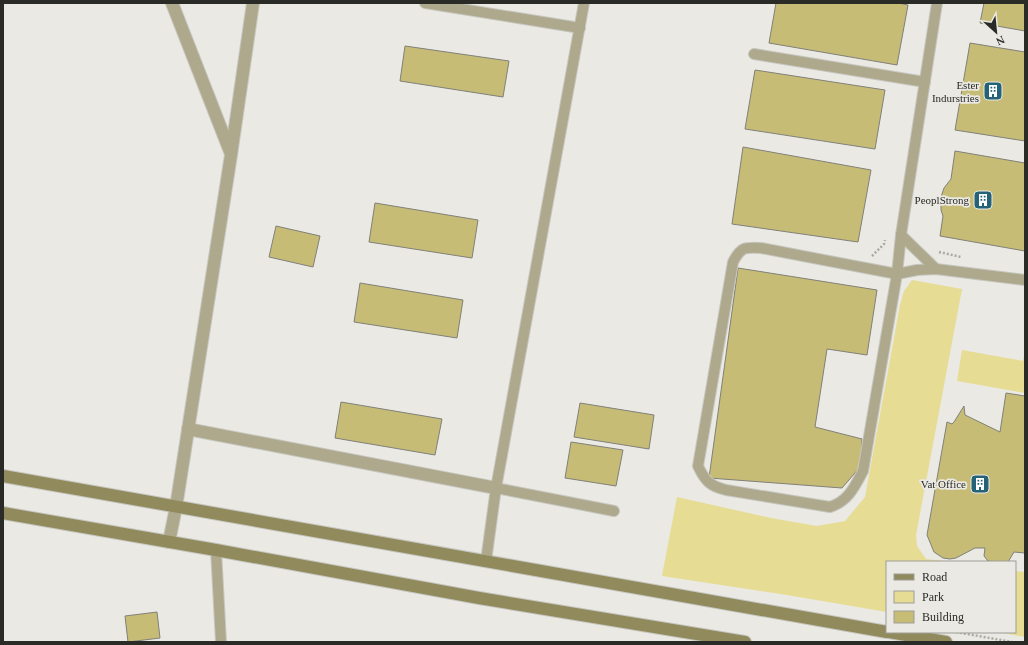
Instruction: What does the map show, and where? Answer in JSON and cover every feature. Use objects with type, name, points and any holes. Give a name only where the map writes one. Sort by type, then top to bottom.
[{"type":"main road","points":[[3,476],[886,632]]},
{"type":"main road","points":[[3,513],[479,598],[745,642]]},
{"type":"main road","points":[[894,633],[946,642]]},
{"type":"street","points":[[172,3],[231,155]]},
{"type":"street","points":[[169,542],[176,507],[254,3]]},
{"type":"street","points":[[188,429],[496,488]]},
{"type":"lane","points":[[425,3],[580,28]]},
{"type":"lane","points":[[486,561],[496,488],[584,3]]},
{"type":"lane","points":[[937,3],[901,235],[897,274],[863,471],[854,489],[838,504],[830,507],[716,488],[702,476],[698,466],[733,262],[738,253],[744,248],[761,248],[897,274],[936,268],[1025,280]]},
{"type":"lane","points":[[754,54],[925,82]]},
{"type":"lane","points":[[901,235],[936,268]]},
{"type":"lane","points":[[496,488],[614,511]]},
{"type":"lane","points":[[216,550],[221,642]]},
{"type":"path","points":[[871,258],[884,244],[886,236]]},
{"type":"path","points":[[935,251],[965,258]]},
{"type":"path","points":[[962,633],[1012,642]]},
{"type":"green space","points":[[912,280],[962,289],[916,535],[917,546],[926,559],[943,561],[886,561],[886,612],[662,576],[677,497],[771,518],[817,526],[845,521],[865,497],[900,305],[904,291]]},
{"type":"green space","points":[[962,350],[1023,361],[1025,351],[1025,393],[957,381]]},
{"type":"green space","points":[[1016,571],[1025,572],[1025,637],[1003,633],[1016,633]]},
{"type":"building","points":[[776,3],[898,3],[908,5],[897,65],[769,43]]},
{"type":"building","points":[[984,3],[1025,3],[1025,31],[980,23]]},
{"type":"building","name":"Ester Indurstries","points":[[970,43],[1025,52],[1025,141],[955,130]]},
{"type":"building","points":[[405,46],[509,61],[503,97],[400,81]]},
{"type":"building","points":[[755,70],[885,90],[875,149],[745,129]]},
{"type":"building","points":[[743,147],[871,170],[858,242],[732,224]]},
{"type":"building","name":"PeoplStrong","points":[[955,151],[1025,163],[1025,251],[940,236],[943,216],[941,210],[941,197],[944,188],[951,179]]},
{"type":"building","points":[[375,203],[478,220],[472,258],[369,242]]},
{"type":"building","points":[[276,226],[320,236],[313,267],[269,257]]},
{"type":"building","points":[[738,268],[877,290],[867,355],[827,349],[815,427],[862,439],[861,466],[842,488],[709,478]]},
{"type":"building","points":[[360,283],[463,300],[457,338],[354,322]]},
{"type":"building","name":"Vat Office","points":[[1006,393],[1025,396],[1025,553],[1014,552],[1009,561],[988,561],[984,556],[985,548],[975,548],[956,558],[943,558],[934,552],[927,535],[947,422],[952,424],[964,406],[965,415],[1000,432]]},
{"type":"building","points":[[341,402],[442,419],[435,455],[335,438]]},
{"type":"building","points":[[580,403],[654,415],[649,449],[574,437]]},
{"type":"building","points":[[571,442],[623,450],[616,486],[565,478]]},
{"type":"building","points":[[157,612],[160,638],[128,642],[125,616]]},
{"type":"place","name":"Ester Indurstries","points":[[993,91]]},
{"type":"place","name":"PeoplStrong","points":[[983,200]]},
{"type":"place","name":"Vat Office","points":[[980,484]]}]
